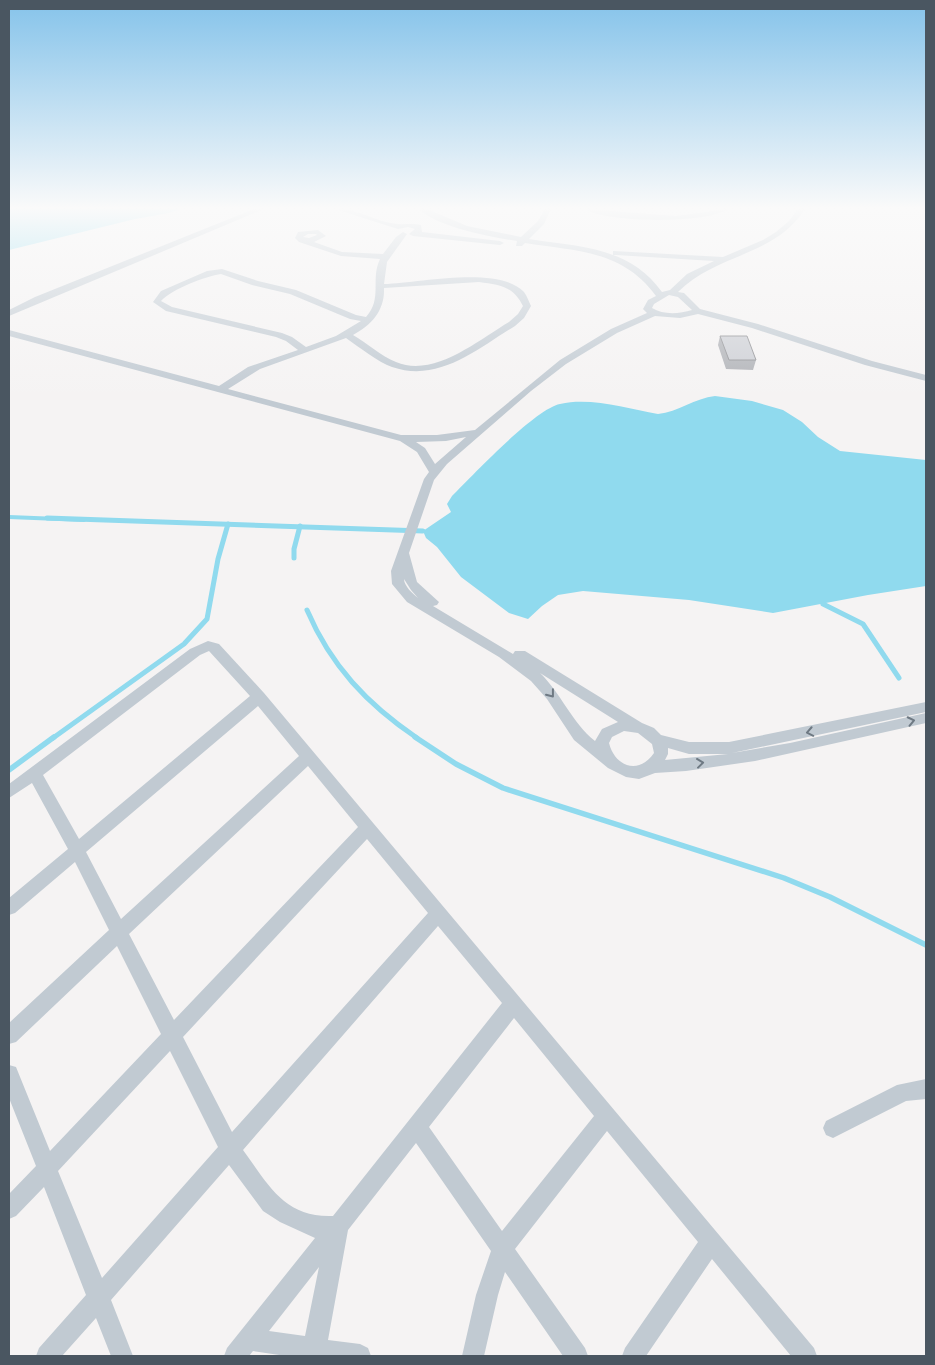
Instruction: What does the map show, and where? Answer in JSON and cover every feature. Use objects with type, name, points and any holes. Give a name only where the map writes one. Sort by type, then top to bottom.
[{"type":"street","points":[[9,313],[103,273]]},
{"type":"street","points":[[212,273],[164,293],[157,302],[169,309],[279,334],[305,351]]},
{"type":"street","points":[[227,273],[255,283],[293,292],[353,317],[367,320]]},
{"type":"street","points":[[222,389],[233,380],[260,365],[305,351],[346,334],[367,320],[376,311],[381,286],[380,273]]},
{"type":"street","points":[[641,273],[653,284],[660,296]]},
{"type":"street","points":[[652,314],[647,309],[648,306],[660,296],[673,292],[688,277],[697,273]]},
{"type":"street","points":[[346,334],[394,365],[417,369],[434,368],[449,362],[512,324],[521,316],[527,306],[523,295],[516,290],[484,280],[381,286]]},
{"type":"street","points":[[673,292],[685,297],[698,311]]},
{"type":"street","points":[[926,378],[885,368],[738,319],[698,311],[691,314],[652,314],[614,331],[563,362],[478,431],[434,471],[429,479],[406,546],[398,563],[396,577],[398,584],[407,594],[527,669],[552,695],[579,736],[614,766],[626,771],[640,771],[652,767],[692,764],[762,754],[926,718]]},
{"type":"street","points":[[9,333],[401,438],[442,439],[478,431]]},
{"type":"street","points":[[401,438],[421,450],[434,471]]},
{"type":"street","points":[[406,546],[409,580],[412,586],[426,597],[512,648],[636,726],[648,731],[660,744],[660,754],[656,764],[652,767]]},
{"type":"street","points":[[9,792],[195,652],[208,646],[214,647],[259,697],[806,1356]]},
{"type":"street","points":[[9,908],[259,697]]},
{"type":"street","points":[[657,739],[689,748],[729,748],[926,707]]},
{"type":"street","points":[[605,757],[601,747],[607,733],[617,727],[636,726]]},
{"type":"street","points":[[9,1035],[308,757]]},
{"type":"street","points":[[34,773],[77,850],[230,1149],[270,1204],[287,1216],[315,1227],[338,1226]]},
{"type":"street","points":[[9,1209],[367,828]]},
{"type":"street","points":[[47,1356],[438,914]]},
{"type":"street","points":[[241,1348],[514,1004]]},
{"type":"street","points":[[9,1074],[122,1356]]},
{"type":"street","points":[[833,1128],[904,1092],[926,1089]]},
{"type":"street","points":[[473,1356],[487,1294],[502,1249],[607,1115]]},
{"type":"street","points":[[416,1126],[578,1356]]},
{"type":"street","points":[[314,1353],[338,1226]]},
{"type":"street","points":[[633,1356],[711,1241]]},
{"type":"street","points":[[241,1348],[360,1356]]},
{"type":"water","points":[[715,396],[752,401],[783,410],[840,451],[926,460],[926,586],[773,613],[689,600],[583,591],[558,595],[528,619],[509,613],[461,577],[437,547],[426,538],[423,531],[451,512],[447,504],[452,496],[504,444],[549,409],[560,404],[584,402],[609,404],[658,414],[673,411],[700,399]]},
{"type":"building","points":[[720,336],[747,336],[756,360],[729,360]]},
{"type":"waterway","points":[[9,517],[84,520]]},
{"type":"waterway","points":[[47,518],[228,524]]},
{"type":"waterway","points":[[53,738],[184,644],[207,619],[218,559],[228,524]]},
{"type":"waterway","points":[[228,524],[300,527]]},
{"type":"waterway","points":[[294,558],[294,549],[300,527]]},
{"type":"waterway","points":[[300,527],[423,531]]},
{"type":"waterway","points":[[823,604],[863,624],[899,678]]},
{"type":"waterway","points":[[307,610],[327,649],[352,682],[382,712],[417,738]]},
{"type":"waterway","points":[[9,770],[54,737]]},
{"type":"waterway","points":[[415,737],[456,764],[503,788],[784,878],[830,897],[926,945]]}]
